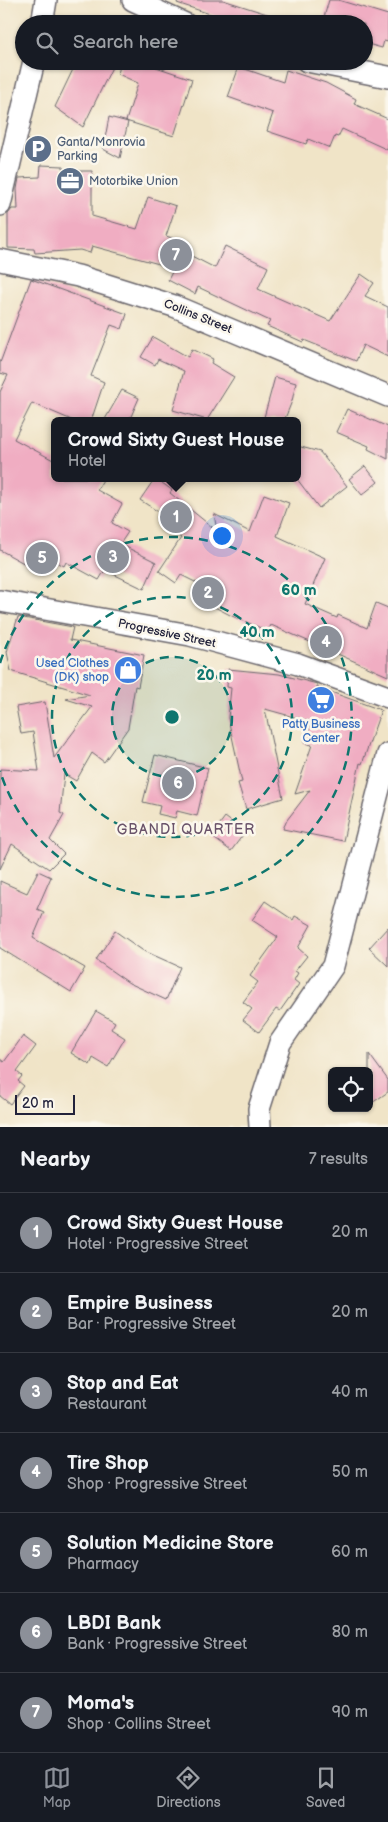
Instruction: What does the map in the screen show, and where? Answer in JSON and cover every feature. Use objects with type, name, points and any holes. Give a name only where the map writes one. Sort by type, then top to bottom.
[{"type":"street","points":[[44,15],[46,0]]},
{"type":"street","points":[[132,0],[165,15]]},
{"type":"street","points":[[0,205],[32,70]]},
{"type":"street","points":[[350,70],[388,78]]},
{"type":"street","name":"Collins Street","points":[[0,260],[78,276],[174,306],[388,396]]},
{"type":"street","name":"Progressive Street","points":[[0,601],[190,636],[298,664],[388,697]]},
{"type":"street","points":[[260,1127],[259,1109],[280,1043],[333,966],[388,754]]},
{"type":"building","points":[[178,0],[223,0],[270,15],[213,15],[177,3]]},
{"type":"building","points":[[329,0],[338,0],[388,15],[388,42],[384,41],[382,48],[373,46],[373,15],[325,15]]},
{"type":"building","points":[[73,70],[111,70],[83,127],[55,107]]},
{"type":"building","points":[[119,70],[165,70],[192,79],[174,136],[126,121],[138,83],[118,74]]},
{"type":"building","points":[[238,70],[248,70],[283,82],[286,70],[326,83],[356,99],[354,104],[388,119],[388,150],[342,129],[338,137],[335,136],[330,148],[308,139],[306,144],[267,131],[273,113],[228,97]]},
{"type":"building","points":[[109,117],[128,122],[120,158],[103,149]]},
{"type":"building","points":[[41,165],[63,166],[63,171],[92,171],[92,216],[137,229],[148,197],[176,206],[166,236],[178,240],[176,248],[215,268],[225,246],[268,267],[258,289],[330,321],[361,274],[374,283],[365,296],[388,307],[388,357],[363,345],[356,361],[304,340],[303,342],[267,326],[270,321],[198,287],[195,294],[168,280],[174,268],[92,246],[90,253],[80,250],[35,253],[34,249],[8,248],[8,214],[12,209],[18,209],[17,189],[19,178],[40,177]]},
{"type":"building","points":[[31,279],[127,314],[122,329],[111,325],[91,376],[104,382],[92,417],[65,417],[32,403],[14,439],[51,459],[51,482],[102,482],[97,490],[122,504],[112,523],[128,532],[120,544],[156,562],[144,589],[105,570],[99,580],[66,562],[64,566],[37,551],[29,566],[0,550],[0,392],[8,375],[0,373],[0,363]]},
{"type":"building","points":[[153,337],[188,357],[192,349],[213,359],[211,363],[234,377],[209,417],[197,417],[173,410],[184,371],[158,359],[155,365],[141,357]]},
{"type":"building","points":[[275,377],[296,383],[286,417],[264,417]]},
{"type":"building","points":[[122,390],[139,398],[131,417],[106,417]]},
{"type":"building","points":[[347,409],[388,427],[388,459],[368,449],[369,446],[336,432]]},
{"type":"building","points":[[301,447],[320,452],[347,486],[319,508],[299,482],[301,482]]},
{"type":"building","points":[[365,466],[378,482],[362,495],[349,479]]},
{"type":"building","points":[[152,482],[161,482],[172,490],[170,493],[217,531],[214,514],[250,532],[264,494],[289,503],[277,536],[325,558],[305,604],[337,618],[338,615],[367,628],[376,603],[388,608],[388,676],[271,625],[268,631],[232,616],[205,602],[211,590],[181,575],[176,583],[159,571],[181,538],[157,518],[160,513],[140,500]]},
{"type":"building","points":[[18,617],[73,627],[70,640],[144,655],[138,687],[135,686],[128,728],[104,762],[92,753],[76,781],[64,774],[60,813],[64,815],[50,840],[64,854],[49,869],[12,844],[0,869],[0,769],[39,771],[33,732],[21,734],[16,707],[45,702],[54,758],[92,707],[66,699],[90,695],[11,671],[7,652]]},
{"type":"building","points":[[228,669],[279,674],[317,684],[317,687],[381,710],[362,764],[360,763],[343,841],[283,829],[287,820],[310,790],[295,794],[312,745],[304,743],[312,722],[265,709],[283,798],[246,809],[238,783],[242,782],[228,718],[231,688],[227,687]]},
{"type":"building","points":[[155,755],[208,768],[197,816],[177,811],[175,818],[158,814],[160,806],[143,802]]},
{"type":"building","points":[[225,817],[245,832],[231,851],[211,836]]},
{"type":"building","points":[[38,871],[51,877],[37,909],[44,912],[33,938],[85,968],[71,992],[0,948],[0,881],[27,893]]},
{"type":"building","points":[[265,901],[293,920],[295,916],[311,925],[298,948],[307,956],[295,971],[298,973],[294,980],[299,984],[280,1011],[276,1009],[259,1032],[243,1020],[252,1009],[243,1002],[258,982],[250,976],[278,937],[252,920]]},
{"type":"building","points":[[388,927],[388,966],[369,948]]},
{"type":"building","points":[[115,931],[142,950],[180,967],[166,1000],[129,983],[96,960]]},
{"type":"building","points":[[96,1011],[115,1022],[111,1029],[125,1038],[108,1067],[93,1058],[90,1065],[71,1053]]},
{"type":"building","points":[[23,1036],[36,1046],[17,1072],[22,1076],[18,1081],[24,1086],[10,1104],[0,1096],[0,1059],[4,1062]]},
{"type":"building","points":[[369,1054],[388,1080],[388,1092],[373,1102],[373,1067],[369,1067]]},
{"type":"place","name":"Ganta/Monrovia Parking","points":[[38,149]]},
{"type":"place","name":"Motorbike Union","points":[[70,181]]},
{"type":"place","name":"Moma's","points":[[176,255]]},
{"type":"place","name":"Crowd Sixty Guest House","points":[[176,517]]},
{"type":"place","name":"Stop and Eat","points":[[113,557]]},
{"type":"place","name":"Solution Medicine Store","points":[[42,558]]},
{"type":"place","name":"Empire Business","points":[[208,593]]},
{"type":"place","name":"Tire Shop","points":[[326,642]]},
{"type":"place","name":"Used Clothes (DK) shop","points":[[128,670]]},
{"type":"place","name":"Patty Business Center","points":[[321,700]]},
{"type":"place","name":"LBDI Bank","points":[[178,783]]},
{"type":"district","name":"GBANDI QUARTER","points":[[186,829]]}]
